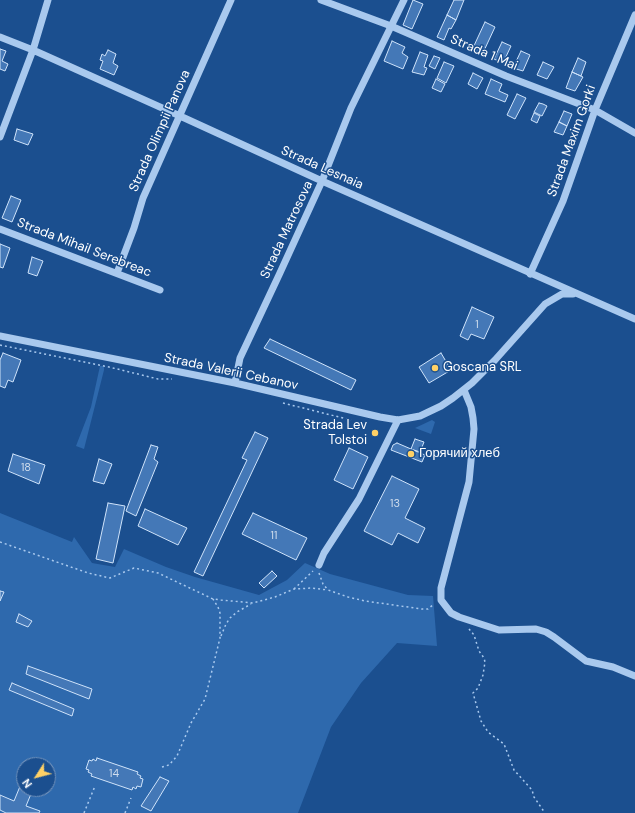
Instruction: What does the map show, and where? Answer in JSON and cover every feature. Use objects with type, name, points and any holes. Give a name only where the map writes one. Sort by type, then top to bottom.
[{"type":"street","points":[[0,137],[32,50],[48,0]]},
{"type":"street","name":"Strada Olimpii Panova","points":[[117,273],[134,228],[143,198],[231,0]]},
{"type":"street","name":"Strada 1 Mai","points":[[321,0],[391,26],[506,76],[595,110],[635,133]]},
{"type":"street","name":"Strada Matrosova","points":[[235,383],[240,358],[280,276],[322,181],[351,108],[404,0]]},
{"type":"street","name":"Strada Maxim Gorki","points":[[530,274],[563,201],[595,110],[635,15]]},
{"type":"street","name":"Strada Lesnaia","points":[[0,38],[32,50],[530,274],[635,319]]},
{"type":"street","name":"Strada Mihail Serebreac","points":[[0,229],[160,290]]},
{"type":"street","points":[[585,298],[572,294],[562,294],[545,304],[495,360],[464,390],[471,407],[474,429],[469,482],[440,595],[441,600],[451,613],[463,618],[499,630],[536,629],[546,632],[586,661],[613,667],[635,676]]},
{"type":"street","name":"Strada Valerii Cebanov","points":[[0,336],[235,383],[398,420],[420,416],[441,406],[464,390]]},
{"type":"street","points":[[319,565],[324,553],[359,499],[398,420]]},
{"type":"path","points":[[0,345],[109,367],[158,380],[177,378]]},
{"type":"path","points":[[279,402],[351,420]]},
{"type":"path","points":[[0,542],[88,573],[110,578],[134,568],[158,573],[213,599],[253,603]]},
{"type":"path","points":[[319,565],[320,578],[328,590]]},
{"type":"path","points":[[294,589],[319,565]]},
{"type":"path","points":[[162,767],[169,764],[178,756],[191,723],[205,699],[220,638],[230,618],[240,610],[253,603],[275,597],[294,589],[312,588],[328,590],[336,594],[365,601],[422,609],[431,608],[440,595]]},
{"type":"path","points":[[213,599],[220,613],[220,638]]},
{"type":"path","points":[[463,618],[474,635],[479,651],[485,660],[483,675],[478,688],[473,693],[481,720],[488,732],[506,747],[514,770],[532,790],[534,797],[545,813]]},
{"type":"path","points":[[84,813],[95,786]]},
{"type":"path","points":[[125,813],[131,798]]},
{"type":"shaded area","points":[[100,366],[104,366],[104,370],[84,449],[76,446],[91,407]]},
{"type":"shaded area","points":[[432,420],[435,422],[431,434],[415,428]]},
{"type":"shaded area","points":[[0,513],[72,542],[74,537],[92,563],[115,567],[124,549],[166,567],[195,577],[259,595],[287,580],[305,563],[330,574],[408,595],[433,596],[437,646],[397,643],[361,683],[331,727],[298,813],[0,813]]},
{"type":"building","points":[[413,0],[423,4],[412,29],[403,25]]},
{"type":"building","points":[[454,0],[464,0],[456,20],[447,15]]},
{"type":"building","points":[[447,15],[456,20],[451,29],[449,28],[444,40],[437,37]]},
{"type":"building","points":[[485,22],[495,27],[482,55],[472,50]]},
{"type":"building","points":[[392,41],[405,47],[402,53],[408,57],[403,69],[384,61]]},
{"type":"building","points":[[502,42],[511,46],[503,63],[494,59]]},
{"type":"building","points":[[0,49],[6,51],[2,61],[8,64],[5,71],[0,69]]},
{"type":"building","points":[[108,50],[116,54],[113,63],[118,66],[114,75],[100,69],[103,61],[100,60],[102,54],[105,56]]},
{"type":"building","points":[[521,51],[530,55],[523,71],[513,68]]},
{"type":"building","points":[[420,52],[428,55],[424,67],[427,68],[424,75],[412,72]]},
{"type":"building","points":[[434,56],[440,58],[435,69],[429,66]]},
{"type":"building","points":[[578,58],[586,62],[581,76],[572,72]]},
{"type":"building","points":[[444,62],[454,66],[446,83],[437,78]]},
{"type":"building","points":[[543,62],[554,67],[547,79],[537,75]]},
{"type":"building","points":[[572,72],[583,77],[575,91],[566,88]]},
{"type":"building","points":[[473,73],[483,78],[477,89],[468,84]]},
{"type":"building","points":[[436,79],[445,84],[441,92],[432,88]]},
{"type":"building","points":[[491,79],[502,84],[499,91],[508,95],[505,102],[485,94]]},
{"type":"building","points":[[517,94],[526,98],[515,119],[507,115]]},
{"type":"building","points":[[539,103],[547,106],[542,116],[534,112]]},
{"type":"building","points":[[564,111],[572,114],[567,126],[559,122]]},
{"type":"building","points":[[534,113],[540,116],[537,123],[531,120]]},
{"type":"building","points":[[559,122],[567,126],[563,135],[554,132]]},
{"type":"building","points":[[17,129],[33,134],[28,145],[14,140]]},
{"type":"building","points":[[11,196],[21,200],[12,222],[2,218]]},
{"type":"building","points":[[0,244],[10,248],[3,268],[0,267]]},
{"type":"building","points":[[32,257],[43,261],[37,276],[28,273]]},
{"type":"building","points":[[472,307],[494,317],[484,339],[471,334],[468,340],[460,336]]},
{"type":"building","points":[[270,339],[356,380],[351,390],[264,348]]},
{"type":"building","points":[[3,353],[21,360],[13,382],[8,380],[5,388],[0,386],[0,360]]},
{"type":"building","name":"Goscana SRL","points":[[441,353],[451,370],[429,383],[419,367]]},
{"type":"building","points":[[255,432],[268,438],[203,576],[194,572],[247,460],[242,458]]},
{"type":"building","points":[[415,439],[424,442],[420,452],[411,449]]},
{"type":"building","name":"Горячий хлеб","points":[[397,443],[425,455],[422,462],[391,450],[393,445]]},
{"type":"building","points":[[151,445],[158,447],[154,459],[158,462],[136,516],[126,511]]},
{"type":"building","points":[[349,448],[368,457],[353,489],[334,480]]},
{"type":"building","points":[[13,454],[45,465],[39,484],[8,471]]},
{"type":"building","points":[[99,459],[112,464],[104,484],[93,481]]},
{"type":"building","points":[[392,476],[419,489],[405,518],[425,528],[418,543],[398,533],[392,545],[364,531]]},
{"type":"building","points":[[108,503],[125,506],[113,563],[96,559]]},
{"type":"building","points":[[145,509],[187,528],[178,545],[138,526]]},
{"type":"building","points":[[253,513],[307,538],[296,560],[242,534]]},
{"type":"building","points":[[272,571],[277,576],[264,588],[259,583]]},
{"type":"building","points":[[0,591],[4,592],[0,601]]},
{"type":"building","points":[[19,614],[32,621],[28,627],[16,622]]},
{"type":"building","points":[[28,666],[92,689],[89,699],[26,674]]},
{"type":"building","points":[[12,683],[74,709],[72,716],[9,690]]},
{"type":"building","points":[[97,758],[138,772],[137,774],[143,779],[141,787],[137,786],[136,789],[133,787],[132,790],[91,776],[92,774],[86,769],[89,760],[92,761],[93,759],[96,761]]},
{"type":"building","points":[[160,777],[169,781],[151,811],[141,806]]},
{"type":"building","points":[[0,795],[14,801],[16,796],[30,797],[26,806],[40,811],[39,813],[6,813],[0,810]]},
{"type":"place","name":"Goscana SRL","points":[[435,368]]},
{"type":"place","name":"Strada Lev Tolstoi","points":[[375,433]]},
{"type":"place","name":"Горячий хлеб","points":[[411,454]]}]
